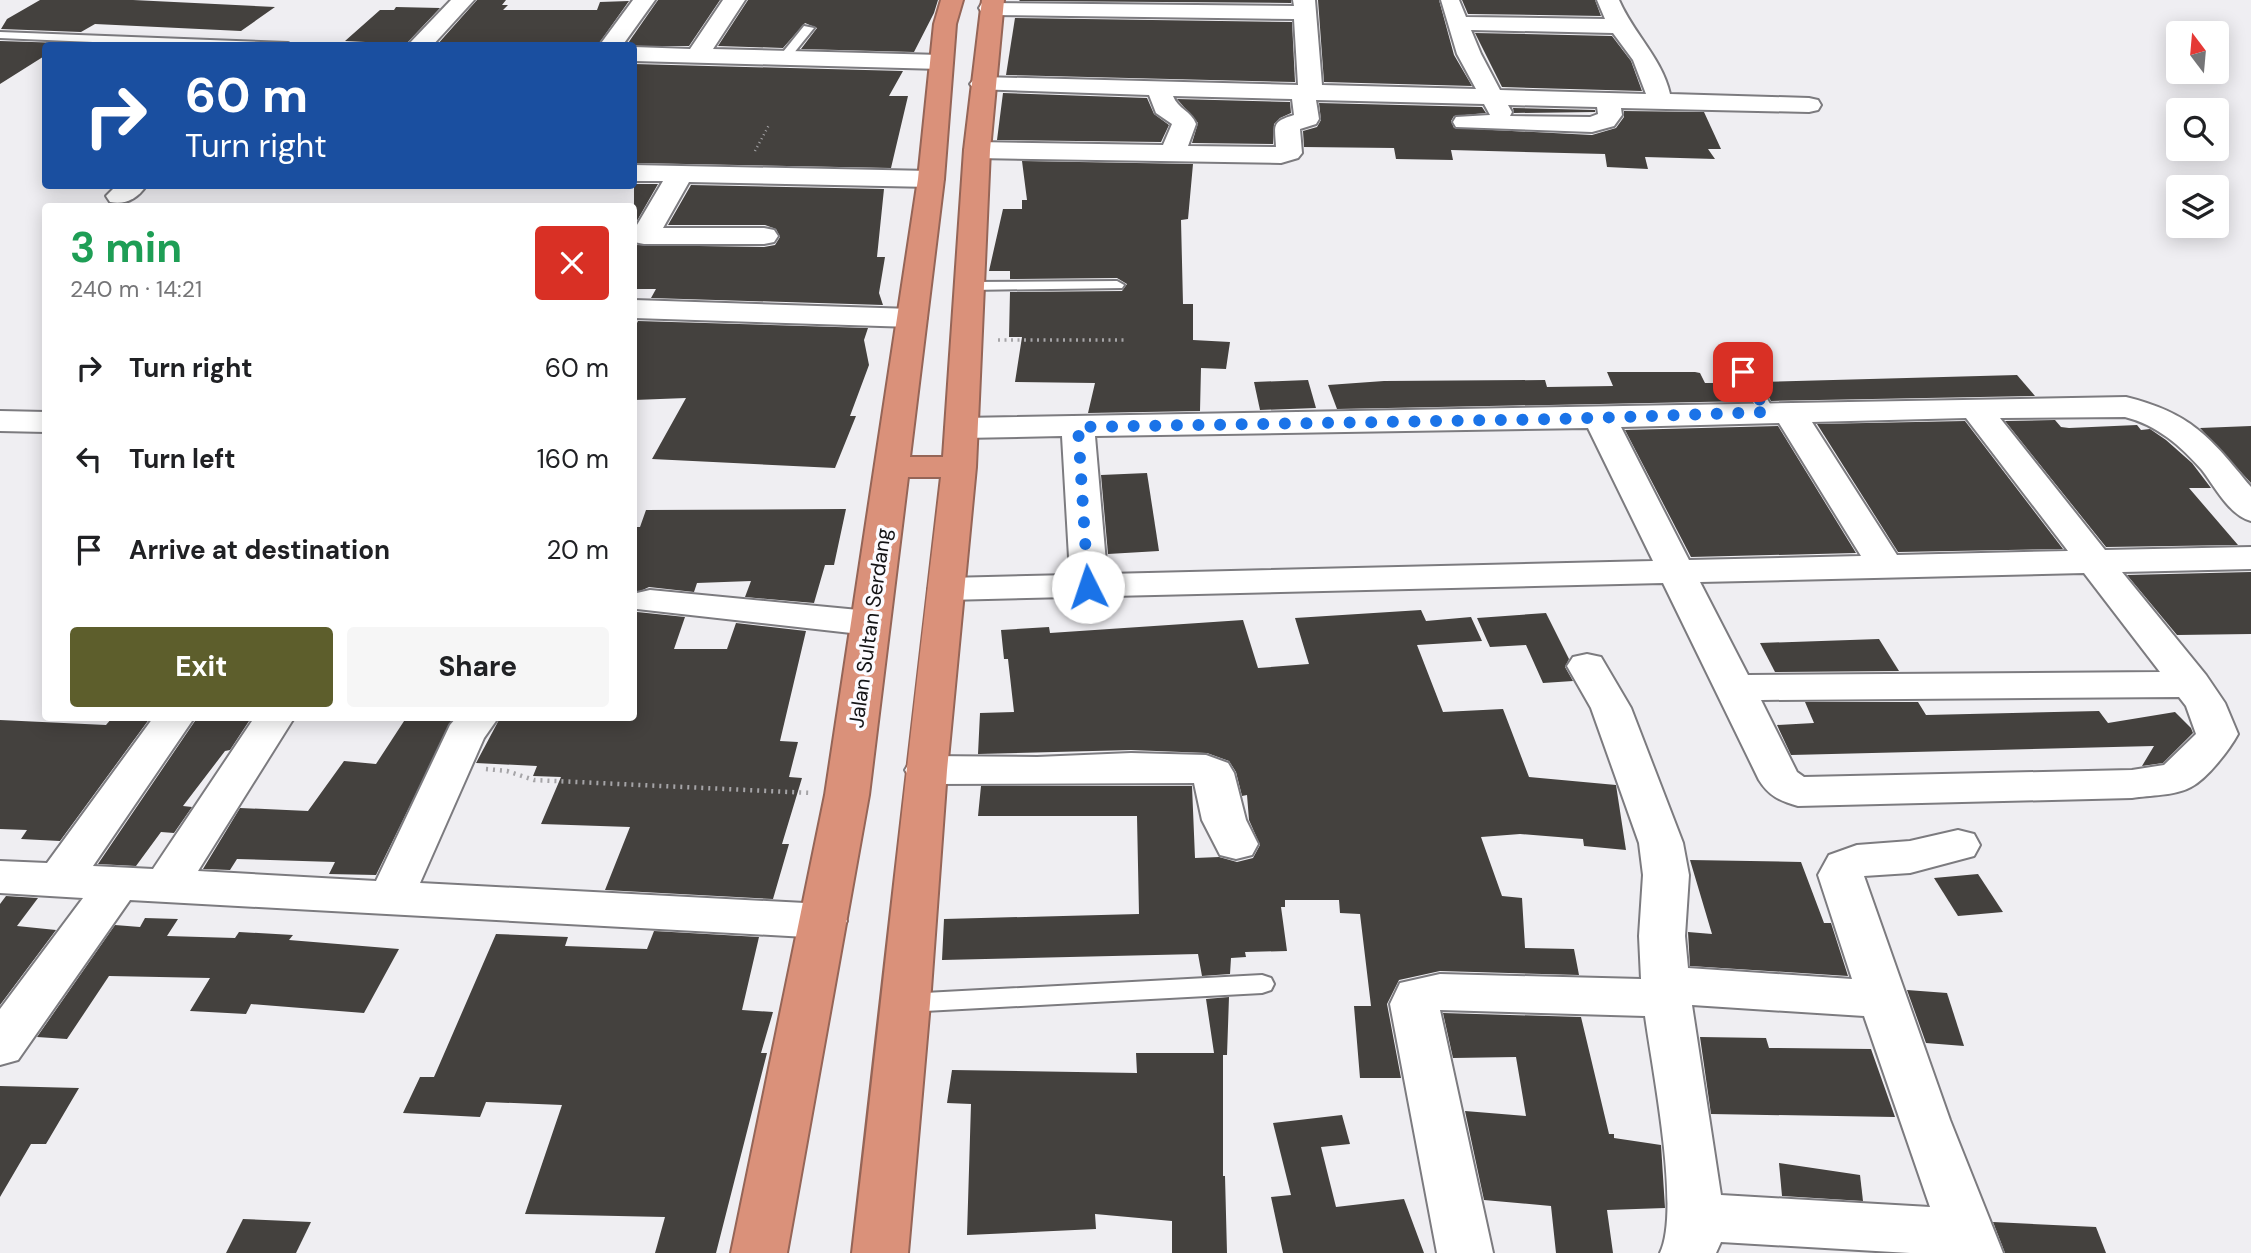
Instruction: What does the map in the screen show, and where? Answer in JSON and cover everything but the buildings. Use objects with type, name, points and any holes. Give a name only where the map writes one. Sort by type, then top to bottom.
[{"type":"highway","name":"Jalan Sultan Serdang","points":[[759,1253],[847,795],[931,179],[945,24],[952,0]]},
{"type":"highway","points":[[890,1251],[906,1003],[926,770],[959,467],[977,150],[992,4]]},
{"type":"highway","points":[[893,467],[959,467]]},
{"type":"street","points":[[423,42],[463,0]]},
{"type":"street","points":[[613,42],[644,0]]},
{"type":"street","points":[[697,56],[734,0]]},
{"type":"street","points":[[1449,0],[1469,54],[1493,95],[1504,123]]},
{"type":"street","points":[[1608,0],[1619,26],[1646,61],[1656,81],[1659,100]]},
{"type":"street","points":[[977,150],[1281,155],[1289,153],[1287,125],[1307,119],[1304,6],[992,4]]},
{"type":"street","points":[[1458,23],[1619,26]]},
{"type":"street","points":[[637,54],[941,62]]},
{"type":"street","points":[[982,83],[1160,90],[1493,95],[1809,105]]},
{"type":"street","points":[[1160,90],[1165,108],[1182,119],[1184,124],[1172,154]]},
{"type":"street","points":[[1465,122],[1592,125],[1605,121],[1610,115],[1608,98]]},
{"type":"street","points":[[637,173],[931,179]]},
{"type":"street","points":[[681,173],[644,236],[764,236]]},
{"type":"street","points":[[637,309],[912,318]]},
{"type":"street","points":[[962,428],[2126,407],[2161,416],[2186,433],[2251,510]]},
{"type":"street","points":[[1600,418],[1780,780],[1789,788],[1798,792],[2132,784],[2178,777],[2213,742],[2217,734],[2210,712],[2192,684],[1975,408]]},
{"type":"street","points":[[1778,412],[1887,568]]},
{"type":"street","points":[[0,421],[42,422]]},
{"type":"street","points":[[1078,427],[1088,587]]},
{"type":"street","points":[[947,589],[2251,558]]},
{"type":"street","points":[[650,601],[869,622]]},
{"type":"street","points":[[1587,666],[1611,708],[1658,829],[1665,874],[1662,936],[1666,991],[1687,1130],[1692,1235],[1972,1243],[1924,1120],[1841,875],[1845,866],[1857,861],[1910,857],[1958,845]]},
{"type":"street","points":[[1734,688],[2192,684]]},
{"type":"street","points":[[59,881],[172,721]]},
{"type":"street","points":[[167,884],[272,721]]},
{"type":"street","points":[[391,898],[465,734],[476,721]]},
{"type":"street","points":[[926,770],[1037,771],[1131,767],[1206,769],[1213,773],[1224,820],[1236,844]]},
{"type":"street","points":[[0,877],[824,921]]},
{"type":"street","points":[[0,1046],[118,882]]},
{"type":"street","points":[[1465,1253],[1413,1004],[1417,996],[1440,992],[1666,991],[1883,999]]},
{"type":"lane","points":[[785,57],[807,28]]},
{"type":"lane","points":[[0,35],[183,42]]},
{"type":"lane","points":[[969,286],[1117,285]]},
{"type":"lane","points":[[1743,372],[1778,412]]},
{"type":"lane","points":[[906,1003],[1262,984]]},
{"type":"path","points":[[966,340],[1127,341]]},
{"type":"path","points":[[450,766],[507,771],[534,780],[847,795]]},
{"type":"route","points":[[1088,587],[1078,427],[1561,419],[1767,412],[1743,372]]}]
